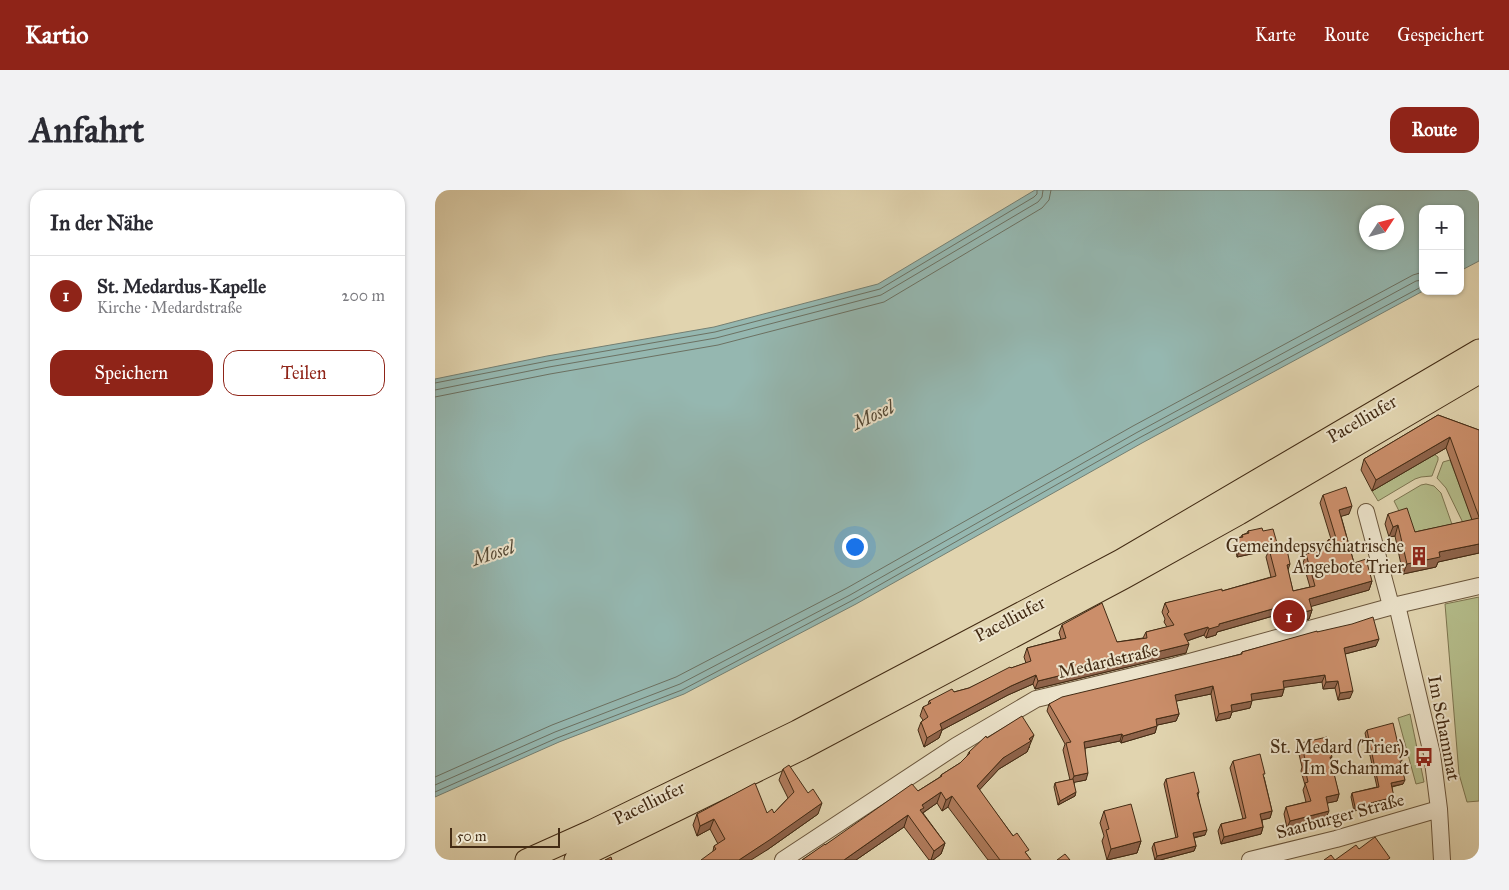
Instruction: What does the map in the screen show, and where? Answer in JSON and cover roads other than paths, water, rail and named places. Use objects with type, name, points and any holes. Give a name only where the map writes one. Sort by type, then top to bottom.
[{"type":"main road","name":"Pacelliufer","points":[[526,860],[593,830],[797,731],[1113,565],[1479,350]]},
{"type":"main road","name":"Pacelliufer","points":[[575,860],[802,749],[1124,578],[1239,514],[1479,373]]},
{"type":"street","name":"Im Schammat","points":[[1366,512],[1394,605],[1432,754],[1439,809],[1442,860]]},
{"type":"street","name":"Medardstraße","points":[[783,860],[956,746],[1036,699],[1175,666],[1394,605],[1479,586]]},
{"type":"street","name":"Saarburger Straße","points":[[1250,860],[1336,839],[1439,809]]},
{"type":"water","name":"Mosel","points":[[1035,190],[1479,190],[1479,261],[1464,269],[1464,205],[1419,205],[1419,293],[1142,443],[856,604],[684,694],[559,742],[435,797],[435,379],[547,356],[714,327],[878,284]]},
{"type":"place","name":"Gemeindepsychiatrische Angebote Trier","points":[[1419,556]]},
{"type":"place","name":"St. Medardus-Kapelle","points":[[1289,616]]},
{"type":"place","name":"St. Medard (Trier), Im Schammat","points":[[1424,757]]}]
